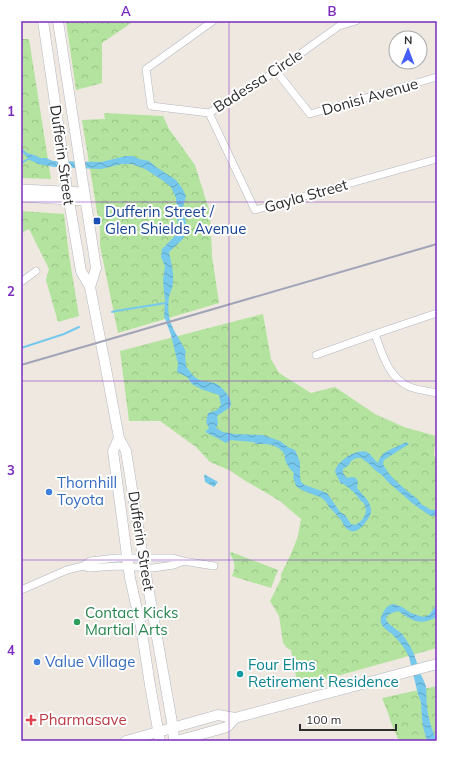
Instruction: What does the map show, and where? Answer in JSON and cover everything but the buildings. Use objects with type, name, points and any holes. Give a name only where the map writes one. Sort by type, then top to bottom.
[{"type":"main road","name":"Dufferin Street","points":[[43,21],[65,180],[81,271],[90,287],[118,438],[126,451],[174,741]]},
{"type":"main road","name":"Dufferin Street","points":[[58,21],[96,268],[90,287]]},
{"type":"main road","name":"Dufferin Street","points":[[118,438],[113,451],[130,578],[140,621],[159,736]]},
{"type":"main road","points":[[126,741],[159,736],[173,728],[218,715],[235,718],[437,664]]},
{"type":"main road","points":[[177,741],[227,727],[235,718]]},
{"type":"street","name":"Badessa Circle","points":[[213,21],[146,69],[151,106],[209,113],[276,71],[338,26],[356,21]]},
{"type":"street","name":"Donisi Avenue","points":[[276,71],[310,114],[437,78]]},
{"type":"street","name":"Gayla Street","points":[[209,113],[255,210],[437,159]]},
{"type":"street","points":[[21,189],[84,197]]},
{"type":"street","points":[[21,198],[68,196]]},
{"type":"street","points":[[21,282],[36,271]]},
{"type":"street","points":[[316,355],[437,312]]},
{"type":"street","points":[[375,334],[386,363],[395,376],[409,386],[437,393]]},
{"type":"street","points":[[21,590],[66,570],[83,566],[90,561],[117,558],[128,562],[144,562],[153,568],[174,565],[182,561],[214,566]]},
{"type":"green space","points":[[66,21],[134,21],[102,43],[102,83],[76,90]]},
{"type":"green space","points":[[21,39],[29,39],[51,179],[21,178]]},
{"type":"green space","points":[[104,113],[163,116],[169,129],[195,165],[210,213],[212,256],[219,303],[118,333],[100,246],[100,230],[82,120],[105,119]]},
{"type":"green space","points":[[21,211],[64,214],[79,316],[58,322],[46,280],[49,269],[29,229],[21,233]]},
{"type":"green space","points":[[263,314],[271,359],[279,373],[311,393],[335,387],[375,414],[404,427],[436,436],[434,455],[437,461],[437,648],[298,687],[291,650],[283,643],[279,616],[270,601],[281,579],[281,574],[298,536],[301,519],[270,495],[229,470],[210,462],[196,447],[160,421],[129,421],[120,351]]},
{"type":"green space","points":[[231,552],[278,570],[271,588],[232,576],[234,565],[230,554]]},
{"type":"green space","points":[[437,686],[437,741],[399,741],[382,698]]},
{"type":"water","points":[[21,148],[27,153],[53,161],[101,162],[126,156],[133,156],[149,161],[176,180],[182,188],[186,196],[183,207],[186,224],[185,235],[182,240],[169,252],[172,267],[173,286],[169,295],[169,314],[170,321],[186,352],[186,366],[198,380],[217,384],[229,397],[231,404],[230,407],[217,416],[218,424],[216,428],[223,432],[234,434],[263,435],[280,441],[295,450],[300,462],[301,482],[305,485],[327,493],[340,512],[345,515],[351,524],[355,525],[364,516],[366,511],[365,507],[363,502],[354,492],[344,484],[341,484],[335,472],[336,468],[347,457],[363,451],[367,452],[378,463],[380,458],[386,452],[406,442],[409,444],[384,460],[383,464],[395,480],[418,499],[421,504],[431,510],[437,510],[437,516],[431,516],[412,503],[368,463],[361,458],[356,458],[343,469],[343,473],[347,478],[356,478],[358,482],[357,488],[366,498],[371,510],[368,519],[358,530],[349,530],[324,500],[296,486],[293,477],[294,473],[286,463],[284,453],[277,447],[253,442],[231,440],[226,443],[205,432],[209,428],[206,422],[208,413],[217,410],[221,405],[219,395],[201,389],[192,384],[187,377],[177,372],[178,364],[171,335],[164,316],[165,301],[163,280],[165,266],[161,257],[162,249],[174,237],[178,229],[176,198],[171,187],[145,169],[132,164],[122,164],[101,169],[54,167],[38,164],[30,160],[21,151]]},
{"type":"water","points":[[204,474],[218,482],[214,487],[205,482]]},
{"type":"water","points":[[394,604],[411,613],[423,617],[429,615],[437,604],[437,617],[431,620],[421,622],[412,620],[398,611],[387,616],[386,619],[402,634],[413,652],[426,685],[428,715],[437,741],[427,741],[423,727],[421,702],[409,657],[399,642],[384,628],[381,623],[381,616],[385,609]]},
{"type":"waterway","points":[[21,163],[30,158]]},
{"type":"waterway","points":[[112,312],[166,303]]},
{"type":"waterway","points":[[21,348],[64,334],[79,327]]},
{"type":"railway","points":[[21,365],[437,244]]},
{"type":"place","name":"Dufferin Street / Glen Shields Avenue","points":[[97,221]]},
{"type":"place","name":"Thornhill Toyota","points":[[49,492]]},
{"type":"place","name":"Contact Kicks Martial Arts","points":[[77,622]]},
{"type":"place","name":"Value Village","points":[[37,662]]},
{"type":"place","name":"Four Elms Retirement Residence","points":[[240,674]]},
{"type":"place","name":"Pharmasave","points":[[31,720]]}]
